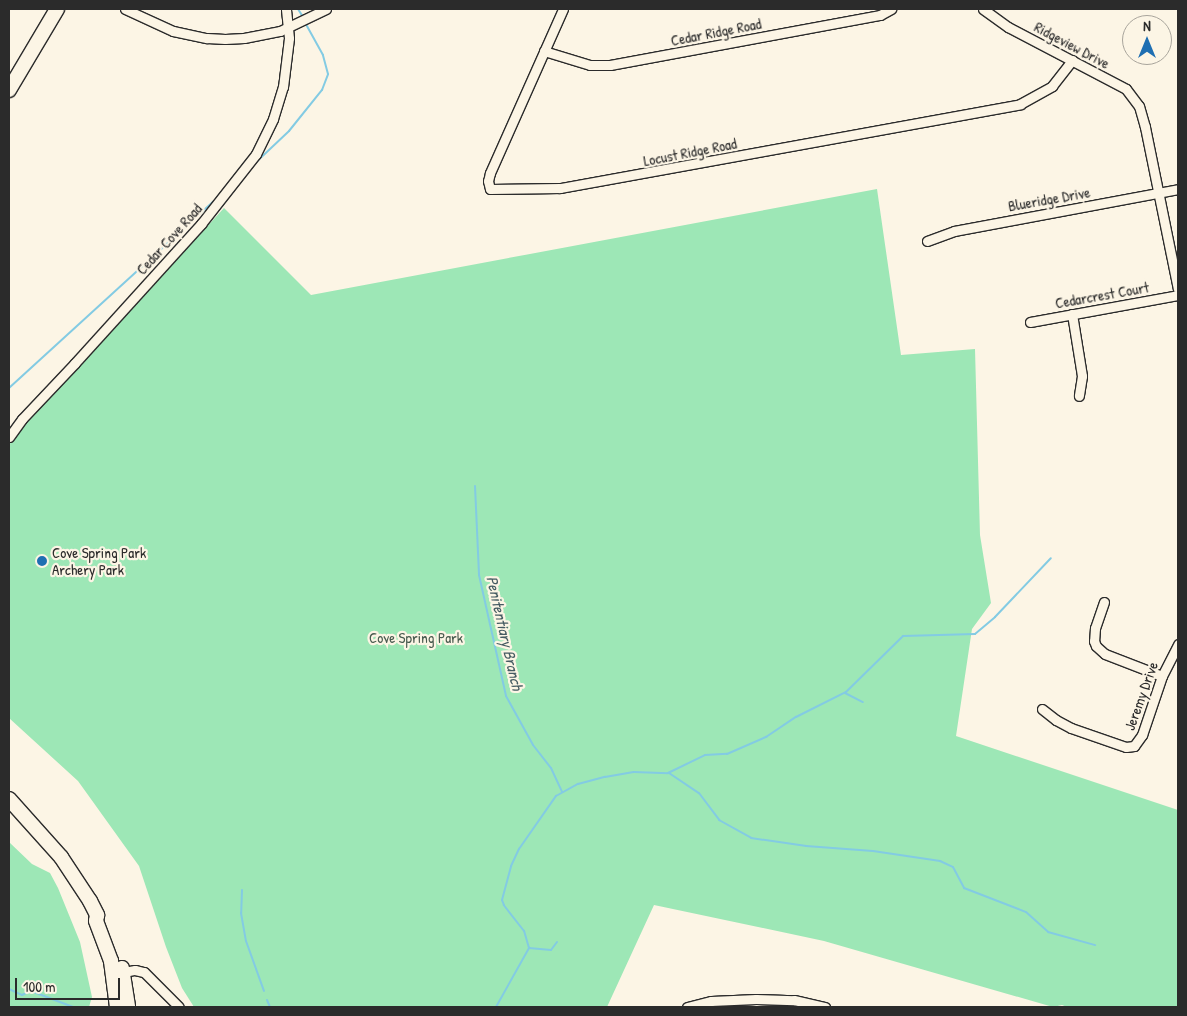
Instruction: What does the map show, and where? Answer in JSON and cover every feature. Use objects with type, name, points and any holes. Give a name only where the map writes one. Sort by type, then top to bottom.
[{"type":"highway","points":[[9,90],[57,9]]},
{"type":"highway","points":[[9,799],[66,864],[97,915],[106,924],[128,1007]]},
{"type":"highway","points":[[115,1007],[118,973]]},
{"type":"street","points":[[125,9],[173,31],[207,38],[244,38],[289,27],[326,9]]},
{"type":"street","name":"Cedar Cove Road","points":[[9,437],[22,419],[70,370],[201,224],[253,160],[269,131],[279,103],[286,67],[289,27],[286,9]]},
{"type":"street","name":"Locust Ridge Road","points":[[563,9],[490,173],[488,181],[490,189],[543,190],[588,184],[1020,104],[1052,86],[1072,60]]},
{"type":"street","name":"Cedar Ridge Road","points":[[544,51],[590,65],[610,65],[880,16],[891,9]]},
{"type":"street","name":"Ridgeview Drive","points":[[983,9],[1008,27],[1126,89],[1138,106],[1145,127],[1178,289]]},
{"type":"street","name":"Blueridge Drive","points":[[927,241],[954,231],[1178,189]]},
{"type":"street","name":"Cedarcrest Court","points":[[1030,322],[1178,295]]},
{"type":"street","points":[[1072,314],[1082,376],[1079,396]]},
{"type":"street","points":[[1104,602],[1095,628],[1094,641],[1096,646],[1105,654],[1162,676]]},
{"type":"street","name":"Jeremy Drive","points":[[1042,708],[1064,724],[1126,747],[1132,747],[1139,742],[1162,676],[1178,644]]},
{"type":"street","points":[[118,973],[140,971],[148,975],[179,1007]]},
{"type":"street","points":[[687,1007],[721,1000],[781,1000],[825,1007]]},
{"type":"green space","name":"Cove Spring Park","points":[[877,189],[901,355],[975,349],[980,535],[991,603],[972,629],[956,736],[1178,810],[1178,1007],[1067,1007],[1062,1005],[1053,1007],[824,941],[654,905],[607,1007],[194,1007],[182,988],[166,947],[139,866],[78,781],[9,718],[9,430],[32,417],[224,208],[311,295]]},
{"type":"green space","points":[[9,842],[32,864],[50,873],[58,888],[80,942],[92,997],[89,1007],[9,1007]]},
{"type":"waterway","points":[[298,9],[303,17]]},
{"type":"waterway","points":[[252,166],[289,131],[322,90],[328,74],[323,55],[305,22]]},
{"type":"waterway","points":[[9,388],[214,201]]},
{"type":"waterway","name":"Penitentiary Branch","points":[[475,486],[479,575],[506,696],[533,745],[551,768],[562,792]]},
{"type":"waterway","points":[[496,1007],[529,948],[524,931],[502,900],[511,866],[519,849],[556,796],[578,784],[605,777],[634,772],[668,773],[705,755],[727,754],[766,737],[796,717],[846,692],[903,636],[975,634],[995,617],[1051,558]]},
{"type":"waterway","points":[[845,693],[863,702]]},
{"type":"waterway","points":[[669,773],[699,793],[719,820],[751,838],[806,846],[873,851],[940,861],[953,867],[964,888],[1026,912],[1048,932],[1095,945]]},
{"type":"waterway","points":[[242,890],[241,913],[246,941],[264,991]]},
{"type":"waterway","points":[[529,948],[551,950],[557,942]]},
{"type":"waterway","name":"Penitentiary Branch","points":[[9,989],[22,995],[31,991],[73,1007]]},
{"type":"waterway","points":[[267,1000],[270,1007]]},
{"type":"place","name":"Cove Spring Park Archery Park","points":[[42,561]]}]
